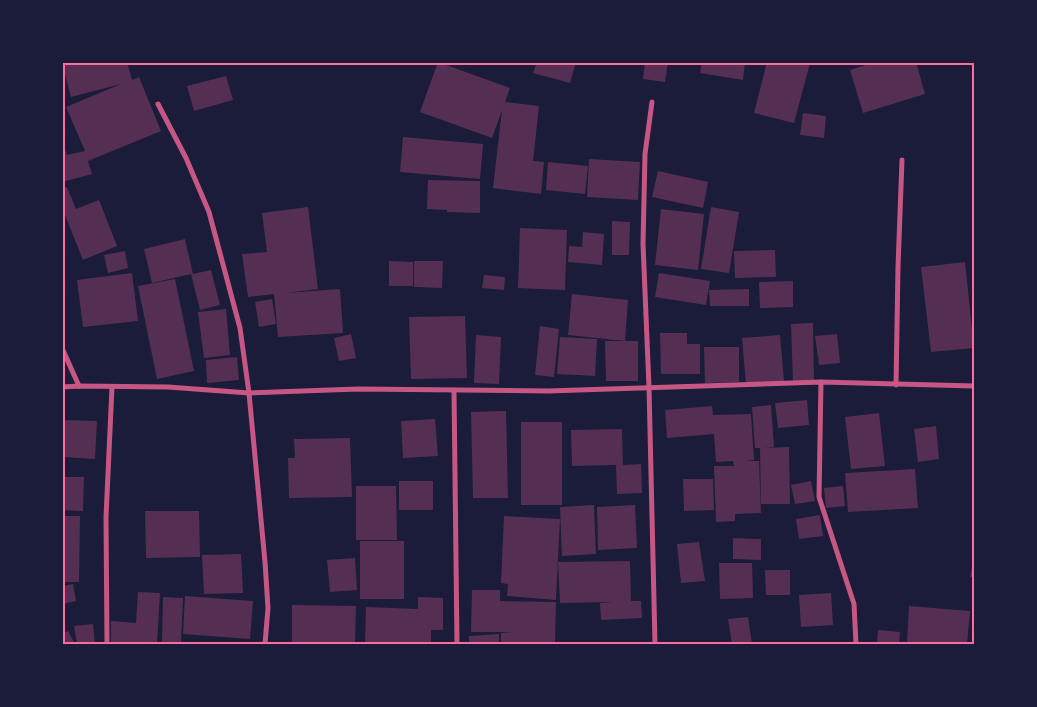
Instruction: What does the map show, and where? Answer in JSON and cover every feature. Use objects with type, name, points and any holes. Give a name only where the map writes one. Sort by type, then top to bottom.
[{"type":"street","points":[[652,102],[645,154],[644,298],[649,387],[655,644]]},
{"type":"street","points":[[158,104],[186,158],[209,212],[240,328],[249,393],[267,599],[265,644]]},
{"type":"street","points":[[896,385],[902,160]]},
{"type":"street","points":[[62,348],[79,386]]},
{"type":"street","points":[[821,382],[819,497],[854,604],[856,644]]},
{"type":"street","points":[[62,387],[168,387],[249,393],[358,390],[548,390],[821,382],[974,386]]},
{"type":"street","points":[[106,644],[106,517],[112,387]]},
{"type":"street","points":[[454,390],[457,644]]},
{"type":"building","points":[[76,62],[127,62],[132,80],[139,77],[161,131],[88,161],[92,174],[62,182],[62,140],[67,155],[85,151],[66,107],[121,84],[71,97],[63,66]]},
{"type":"building","points":[[438,62],[510,88],[505,102],[539,106],[533,161],[544,162],[541,194],[493,188],[502,110],[492,138],[420,112]]},
{"type":"building","points":[[537,62],[576,62],[570,83],[533,73]]},
{"type":"building","points":[[645,62],[668,62],[665,82],[643,79]]},
{"type":"building","points":[[702,62],[745,62],[743,80],[700,73]]},
{"type":"building","points":[[767,62],[810,63],[794,123],[754,113]]},
{"type":"building","points":[[875,62],[916,62],[925,94],[863,113],[850,70]]},
{"type":"building","points":[[226,76],[233,100],[194,111],[187,86]]},
{"type":"building","points":[[803,113],[826,116],[824,138],[800,135]]},
{"type":"building","points":[[403,137],[483,144],[480,179],[400,172]]},
{"type":"building","points":[[589,159],[640,162],[638,200],[587,197]]},
{"type":"building","points":[[548,162],[588,166],[585,194],[546,190]]},
{"type":"building","points":[[658,171],[708,182],[703,208],[652,197]]},
{"type":"building","points":[[428,180],[480,181],[480,213],[427,209]]},
{"type":"building","points":[[67,187],[76,209],[99,200],[117,246],[83,260],[65,215],[62,215],[62,189]]},
{"type":"building","points":[[308,207],[318,289],[286,293],[340,289],[343,333],[278,337],[274,294],[248,297],[242,254],[267,252],[262,213]]},
{"type":"building","points":[[711,207],[739,212],[729,273],[701,269]]},
{"type":"building","points":[[661,209],[704,214],[698,270],[655,265]]},
{"type":"building","points":[[612,221],[630,222],[629,255],[612,255]]},
{"type":"building","points":[[520,228],[567,230],[565,290],[518,288]]},
{"type":"building","points":[[583,232],[604,234],[602,265],[568,262],[569,246],[582,247]]},
{"type":"building","points":[[185,239],[193,274],[211,270],[220,305],[200,310],[191,274],[152,283],[144,249]]},
{"type":"building","points":[[775,250],[776,277],[735,278],[734,251]]},
{"type":"building","points":[[125,251],[128,268],[108,273],[104,255]]},
{"type":"building","points":[[389,261],[413,262],[413,286],[389,286]]},
{"type":"building","points":[[414,261],[443,261],[442,288],[414,287]]},
{"type":"building","points":[[965,262],[974,348],[931,352],[921,267]]},
{"type":"building","points":[[132,273],[138,321],[83,327],[77,280]]},
{"type":"building","points":[[659,273],[710,281],[706,305],[655,297]]},
{"type":"building","points":[[484,275],[505,277],[504,290],[482,288]]},
{"type":"building","points":[[175,279],[194,371],[157,379],[138,286]]},
{"type":"building","points":[[793,281],[793,307],[760,308],[759,282]]},
{"type":"building","points":[[749,289],[749,306],[710,306],[709,290]]},
{"type":"building","points":[[572,294],[628,300],[625,341],[568,335]]},
{"type":"building","points":[[272,299],[276,324],[259,327],[255,302]]},
{"type":"building","points":[[226,309],[230,355],[204,358],[198,312]]},
{"type":"building","points":[[465,316],[467,378],[411,379],[409,317]]},
{"type":"building","points":[[813,323],[814,383],[793,383],[791,324]]},
{"type":"building","points":[[540,326],[559,329],[554,377],[535,375]]},
{"type":"building","points":[[660,333],[687,333],[687,344],[700,344],[700,374],[661,374]]},
{"type":"building","points":[[351,334],[356,358],[339,361],[334,338]]},
{"type":"building","points":[[837,334],[840,363],[819,365],[815,336]]},
{"type":"building","points":[[476,335],[501,337],[499,384],[474,383]]},
{"type":"building","points":[[780,335],[784,381],[746,385],[742,338]]},
{"type":"building","points":[[560,337],[597,339],[595,376],[557,374]]},
{"type":"building","points":[[605,341],[638,341],[638,381],[606,381]]},
{"type":"building","points":[[704,347],[739,347],[739,382],[705,383]]},
{"type":"building","points":[[237,357],[239,380],[207,383],[206,360]]},
{"type":"building","points":[[807,400],[809,425],[778,428],[775,403]]},
{"type":"building","points":[[771,405],[774,447],[764,448],[789,447],[790,504],[761,504],[760,448],[755,448],[752,407]]},
{"type":"building","points":[[712,406],[713,415],[751,414],[754,460],[746,461],[759,461],[761,513],[735,514],[735,521],[716,522],[714,466],[734,466],[733,461],[716,462],[714,434],[667,438],[665,410]]},
{"type":"building","points":[[506,411],[508,498],[473,498],[471,412]]},
{"type":"building","points":[[879,413],[885,466],[851,469],[845,417]]},
{"type":"building","points":[[435,419],[438,456],[403,458],[401,421]]},
{"type":"building","points":[[62,420],[97,421],[95,459],[62,457]]},
{"type":"building","points":[[521,422],[562,422],[562,505],[521,505]]},
{"type":"building","points":[[936,426],[939,459],[918,462],[914,429]]},
{"type":"building","points":[[622,429],[623,465],[641,464],[642,493],[617,494],[616,465],[572,466],[571,430]]},
{"type":"building","points":[[350,438],[352,497],[289,498],[288,458],[295,458],[294,439]]},
{"type":"building","points":[[915,469],[918,508],[848,512],[845,473]]},
{"type":"building","points":[[62,477],[84,477],[83,511],[62,510]]},
{"type":"building","points":[[683,479],[713,479],[714,510],[684,511]]},
{"type":"building","points":[[399,481],[433,481],[433,510],[399,510]]},
{"type":"building","points":[[811,481],[815,501],[795,504],[791,485]]},
{"type":"building","points":[[356,486],[396,486],[397,540],[356,540]]},
{"type":"building","points":[[843,486],[845,506],[826,508],[824,488]]},
{"type":"building","points":[[594,505],[596,554],[562,556],[560,507]]},
{"type":"building","points":[[635,505],[637,548],[598,550],[597,507]]},
{"type":"building","points":[[145,511],[199,511],[200,557],[146,558]]},
{"type":"building","points":[[820,515],[823,536],[799,539],[796,519]]},
{"type":"building","points":[[62,516],[80,516],[79,582],[62,582]]},
{"type":"building","points":[[504,516],[560,519],[556,600],[507,596],[508,584],[501,583]]},
{"type":"building","points":[[733,538],[761,539],[761,560],[733,559]]},
{"type":"building","points":[[360,541],[404,541],[404,599],[360,599]]},
{"type":"building","points":[[699,542],[705,581],[681,583],[677,544]]},
{"type":"building","points":[[241,554],[243,593],[204,594],[202,555]]},
{"type":"building","points":[[974,556],[974,578],[970,577]]},
{"type":"building","points":[[355,558],[357,590],[330,592],[327,560]]},
{"type":"building","points":[[630,561],[631,601],[641,601],[642,618],[601,620],[600,603],[613,602],[560,603],[558,562]]},
{"type":"building","points":[[719,563],[752,563],[753,598],[720,599]]},
{"type":"building","points":[[765,570],[790,570],[790,595],[766,595]]},
{"type":"building","points":[[73,584],[76,601],[62,604],[62,586]]},
{"type":"building","points":[[472,590],[500,590],[500,601],[556,602],[555,644],[501,644],[501,633],[513,632],[471,632]]},
{"type":"building","points":[[138,592],[160,593],[157,644],[118,644],[118,642],[111,642],[111,621],[136,623]]},
{"type":"building","points":[[831,593],[833,625],[801,627],[799,595]]},
{"type":"building","points":[[185,596],[253,601],[250,639],[183,634]]},
{"type":"building","points":[[163,597],[183,598],[181,643],[162,642]]},
{"type":"building","points":[[418,597],[443,598],[443,630],[431,630],[431,644],[365,644],[366,607],[418,609]]},
{"type":"building","points":[[292,605],[356,606],[355,644],[292,644]]},
{"type":"building","points":[[909,606],[970,611],[967,644],[907,644]]},
{"type":"building","points":[[748,617],[752,644],[732,644],[728,619]]},
{"type":"building","points":[[93,624],[95,644],[77,644],[74,626]]},
{"type":"building","points":[[878,630],[900,632],[899,644],[877,644]]},
{"type":"building","points":[[68,631],[75,644],[62,644],[62,634]]},
{"type":"building","points":[[499,634],[499,644],[469,644],[469,636]]}]
